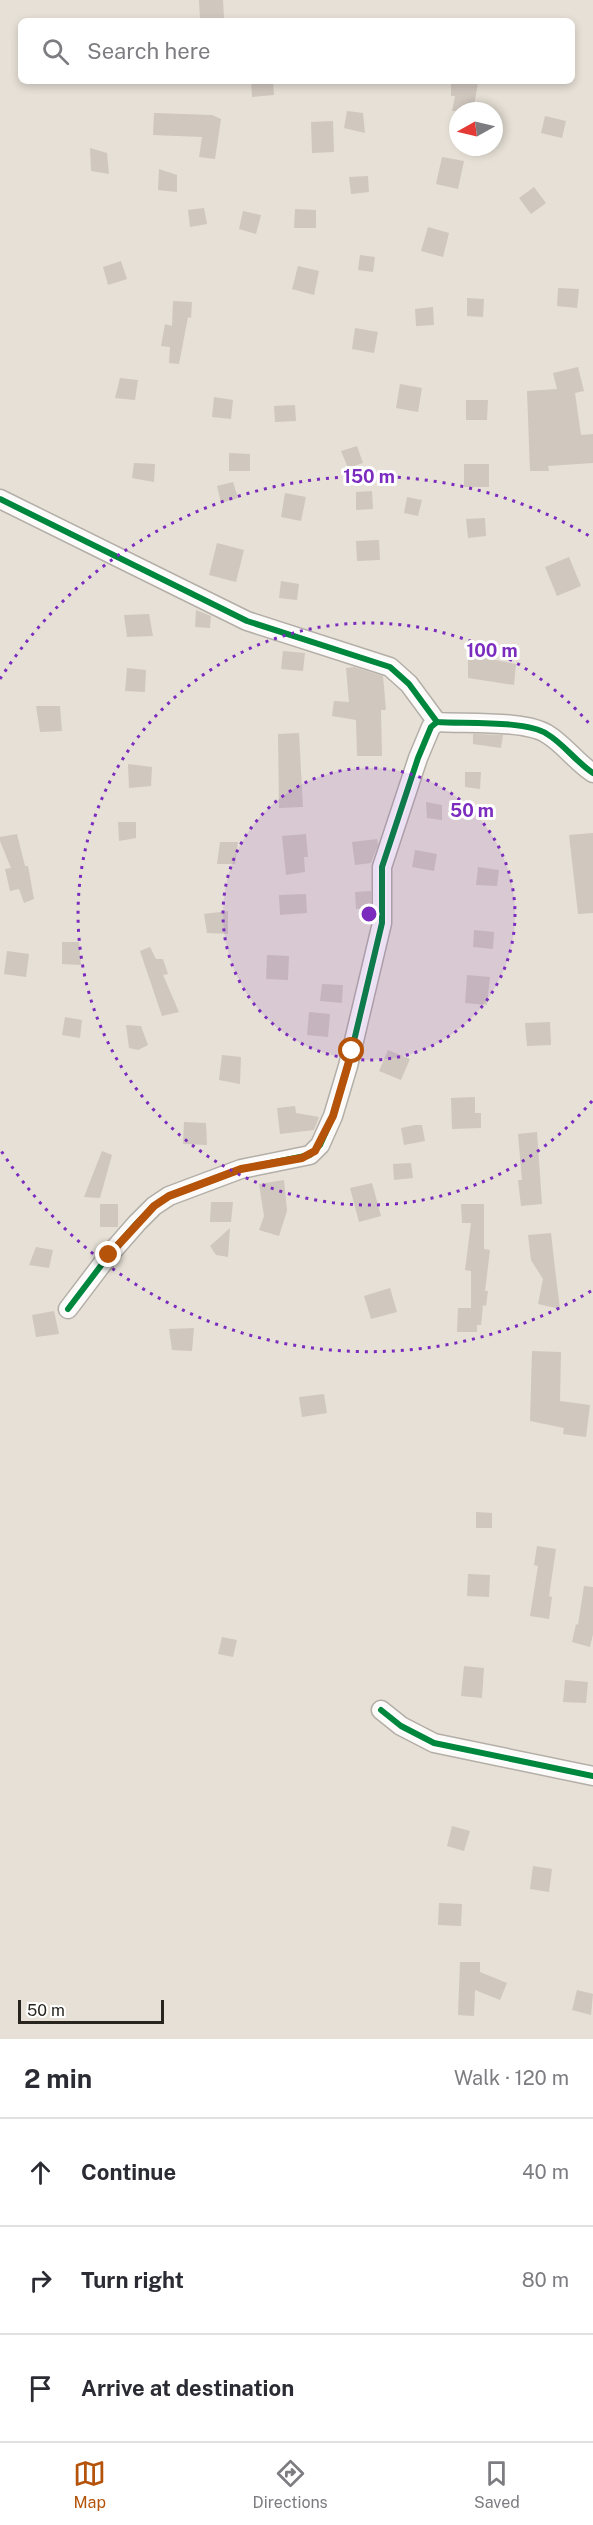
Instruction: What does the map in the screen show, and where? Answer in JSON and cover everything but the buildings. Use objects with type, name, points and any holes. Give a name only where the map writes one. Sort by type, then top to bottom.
[{"type":"street","points":[[0,499],[247,621],[390,667],[409,684],[437,723]]},
{"type":"street","points":[[437,723],[529,726],[548,734],[582,766],[593,773]]},
{"type":"street","points":[[68,1308],[109,1255],[138,1222],[161,1201],[196,1184],[241,1169],[310,1155],[320,1145],[333,1116],[348,1066],[381,931],[382,867],[418,758],[427,735],[437,723]]},
{"type":"street","points":[[381,1710],[401,1726],[434,1743],[593,1776]]},
{"type":"cycle path","points":[[0,499],[247,621],[390,667],[409,684],[437,722],[525,726],[553,738],[593,773]]},
{"type":"cycle path","points":[[68,1309],[109,1255],[137,1223],[154,1206],[169,1196],[241,1169],[310,1155],[320,1145],[333,1116],[348,1066],[382,923],[382,867],[418,758],[431,727],[437,722]]},
{"type":"cycle path","points":[[381,1710],[401,1726],[434,1743],[593,1776]]},
{"type":"route","points":[[109,1255],[154,1206],[169,1196],[241,1169],[302,1158],[315,1151],[333,1116],[352,1051]]}]
